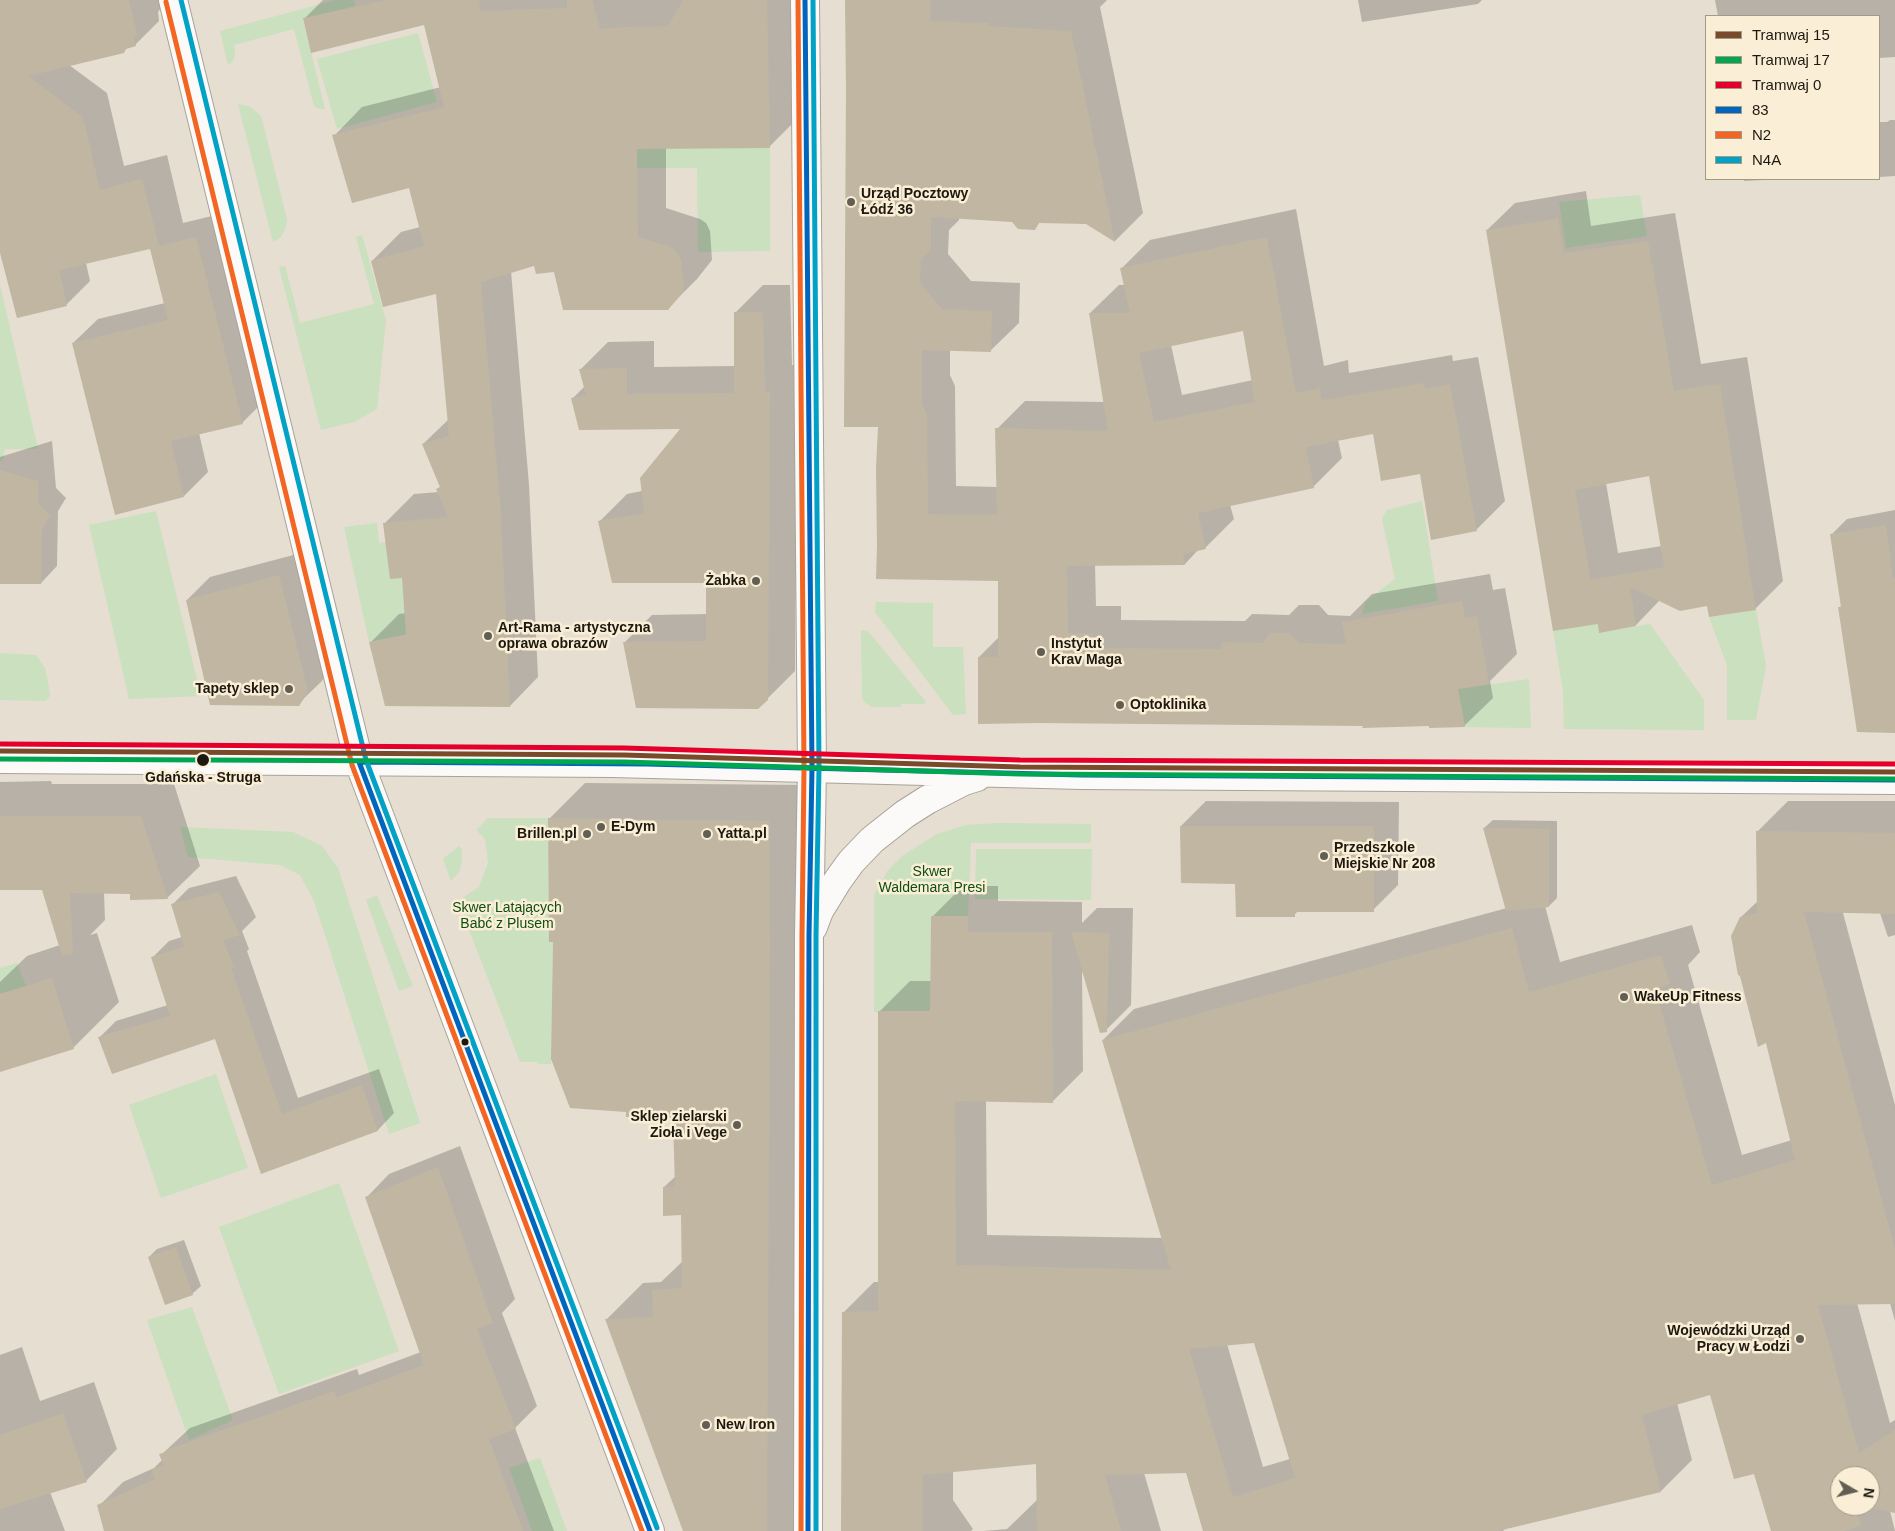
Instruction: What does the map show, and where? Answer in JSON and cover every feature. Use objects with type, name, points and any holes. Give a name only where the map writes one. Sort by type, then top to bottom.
[{"type":"street","points":[[172,0],[359,762],[650,1531]]},
{"type":"street","points":[[805,0],[812,768],[809,935],[808,1531]]},
{"type":"street","points":[[0,759],[612,763],[991,774],[1895,780]]},
{"type":"street","points":[[809,935],[819,911],[838,880],[851,862],[872,840],[904,814],[927,800],[964,781],[991,774]]},
{"type":"green space","points":[[336,0],[354,0],[355,6],[303,19],[325,109],[319,109],[314,106],[294,29],[234,45],[235,54],[233,61],[228,65],[220,31]]},
{"type":"green space","points":[[418,33],[437,102],[337,129],[317,59]]},
{"type":"green space","points":[[238,104],[249,106],[261,116],[287,220],[285,230],[280,238],[273,242]]},
{"type":"green space","points":[[770,148],[770,251],[698,252],[697,168],[637,168],[637,149]]},
{"type":"green space","points":[[1640,195],[1647,236],[1566,248],[1559,202]]},
{"type":"green space","points":[[362,235],[386,320],[377,409],[354,422],[321,430],[279,267],[285,266],[300,323],[374,304],[356,237]]},
{"type":"green space","points":[[0,285],[38,449],[5,449],[3,460],[0,461]]},
{"type":"green space","points":[[1422,501],[1438,601],[1362,614],[1365,602],[1395,579],[1382,519],[1387,510]]},
{"type":"green space","points":[[156,511],[201,696],[129,699],[89,525]]},
{"type":"green space","points":[[377,523],[379,543],[386,542],[390,579],[402,578],[407,634],[369,642],[344,527]]},
{"type":"green space","points":[[876,602],[933,603],[933,647],[963,647],[966,714],[953,715],[875,612]]},
{"type":"green space","points":[[1756,610],[1766,666],[1756,720],[1727,720],[1727,665],[1709,617]]},
{"type":"green space","points":[[1598,624],[1613,630],[1650,624],[1704,700],[1704,730],[1564,729],[1563,691],[1553,631]]},
{"type":"green space","points":[[861,630],[868,631],[926,702],[924,704],[901,704],[901,707],[872,707],[864,702],[862,697]]},
{"type":"green space","points":[[0,653],[36,655],[45,668],[48,681],[50,696],[46,701],[0,700]]},
{"type":"green space","points":[[1529,679],[1531,728],[1465,727],[1458,689]]},
{"type":"green space","name":"Skwer Latających Babć z Plusem","points":[[488,818],[548,818],[549,942],[553,942],[551,1064],[520,1062],[458,901],[479,887],[488,863],[485,839],[476,830]]},
{"type":"green space","name":"Skwer Waldemara Presi","points":[[1000,823],[1091,824],[1091,843],[971,843],[968,916],[931,917],[930,1011],[874,1012],[874,895],[888,870],[902,856],[937,834],[966,825]]},
{"type":"green space","points":[[180,827],[293,832],[322,846],[338,868],[420,1123],[389,1134],[314,901],[300,875],[280,865],[188,857]]},
{"type":"green space","name":"Skwer Latających Babć z Plusem","points":[[459,846],[462,850],[462,863],[459,872],[451,881],[443,859]]},
{"type":"green space","points":[[976,849],[1092,849],[1091,900],[975,899]]},
{"type":"green space","points":[[377,895],[413,986],[399,991],[366,900]]},
{"type":"green space","points":[[17,963],[26,986],[0,994],[0,968]]},
{"type":"green space","points":[[216,1074],[248,1168],[161,1198],[129,1105]]},
{"type":"green space","points":[[339,1183],[399,1351],[279,1394],[219,1227]]},
{"type":"green space","points":[[192,1307],[233,1420],[189,1440],[147,1320]]},
{"type":"green space","points":[[540,1458],[567,1531],[532,1531],[509,1468]]},
{"type":"building","points":[[0,0],[129,0],[137,34],[134,38],[136,46],[126,49],[124,53],[28,76],[83,117],[100,190],[142,179],[159,246],[196,237],[243,424],[171,441],[184,497],[115,515],[72,343],[168,320],[150,249],[59,270],[67,306],[17,318],[0,253]]},
{"type":"building","points":[[387,0],[479,0],[480,11],[567,8],[567,0],[592,0],[600,29],[668,26],[683,0],[767,0],[770,148],[637,149],[638,237],[671,247],[677,252],[681,260],[684,291],[668,310],[563,310],[554,272],[536,274],[534,266],[481,282],[501,515],[510,707],[385,706],[369,642],[406,635],[402,578],[390,579],[383,523],[448,517],[436,489],[440,487],[422,444],[449,436],[436,294],[383,307],[371,261],[424,246],[409,188],[352,203],[332,135],[444,107],[424,25],[311,53],[303,18]]},
{"type":"building","points":[[845,0],[931,0],[930,21],[989,23],[989,26],[1071,31],[1115,242],[1086,224],[1039,223],[1035,230],[1018,229],[1012,222],[931,217],[931,250],[921,259],[920,283],[942,309],[992,311],[991,352],[922,350],[922,404],[927,415],[928,514],[997,515],[995,428],[1108,431],[1089,313],[1130,313],[1120,268],[1267,237],[1296,393],[1320,388],[1321,400],[1424,383],[1425,389],[1450,384],[1477,531],[1431,540],[1420,474],[1381,481],[1373,434],[1306,447],[1314,488],[1198,513],[1206,549],[1183,554],[1185,565],[1067,566],[1068,633],[1093,634],[1093,648],[1221,649],[1222,642],[1264,643],[1269,633],[1290,633],[1299,643],[1346,644],[1342,622],[1462,601],[1465,618],[1477,616],[1489,684],[1458,689],[1465,727],[1362,728],[1363,726],[978,724],[978,657],[998,657],[998,581],[876,579],[878,427],[844,427]],"holes":[[[1243,331],[1255,402],[1154,422],[1139,353]]]},
{"type":"building","points":[[1558,218],[1564,253],[1648,241],[1674,391],[1720,384],[1756,610],[1709,617],[1707,606],[1680,611],[1630,587],[1636,626],[1599,633],[1598,624],[1553,631],[1486,230]],"holes":[[[1649,476],[1664,567],[1591,580],[1575,490]]]},
{"type":"building","points":[[734,312],[763,312],[765,392],[770,392],[768,700],[758,709],[636,708],[623,642],[706,641],[706,583],[612,583],[598,521],[644,513],[640,478],[680,429],[579,430],[571,398],[586,395],[579,369],[627,368],[627,394],[734,393]]},
{"type":"building","points":[[0,470],[38,481],[39,505],[50,515],[42,529],[41,584],[0,584]]},
{"type":"building","points":[[1886,525],[1893,578],[1895,578],[1895,733],[1857,732],[1838,607],[1841,607],[1830,534]]},
{"type":"building","points":[[279,575],[308,692],[299,706],[210,705],[186,600]]},
{"type":"building","points":[[0,816],[141,816],[168,899],[130,900],[130,894],[70,893],[73,954],[62,956],[42,890],[0,890]]},
{"type":"building","points":[[548,818],[769,821],[767,1531],[683,1531],[605,1319],[653,1317],[652,1290],[682,1288],[681,1215],[663,1216],[663,1187],[675,1187],[673,1118],[626,1117],[626,1112],[570,1108],[551,1059],[553,942],[549,942]]},
{"type":"building","points":[[1180,826],[1374,826],[1374,912],[1295,912],[1295,917],[1236,917],[1235,884],[1181,883]]},
{"type":"building","points":[[1483,828],[1549,829],[1549,907],[1506,911]]},
{"type":"building","points":[[1756,831],[1895,833],[1895,914],[1804,912],[1895,1249],[1895,1304],[1818,1305],[1859,1453],[1895,1430],[1895,1513],[1880,1510],[1880,1466],[1830,1466],[1830,1516],[1859,1516],[1861,1525],[1845,1531],[1771,1531],[1754,1474],[1734,1479],[1710,1395],[1642,1415],[1661,1492],[1498,1531],[1203,1531],[1186,1473],[1105,1475],[1121,1531],[1037,1531],[1036,1464],[923,1475],[922,1531],[841,1531],[842,1312],[878,1311],[878,1011],[930,1011],[931,916],[968,916],[968,932],[1052,932],[1053,1103],[955,1101],[956,1265],[1171,1270],[1102,1040],[1512,928],[1529,992],[1661,955],[1670,984],[1655,989],[1712,1185],[1795,1160],[1766,1043],[1758,1047],[1740,976],[1738,975],[1731,936],[1740,917],[1757,913]],"holes":[[[1254,1343],[1295,1478],[1233,1497],[1189,1349]]]},
{"type":"building","points":[[219,892],[240,935],[223,940],[234,967],[231,968],[282,1114],[362,1085],[378,1131],[261,1174],[215,1039],[112,1074],[98,1037],[170,1016],[151,957],[184,947],[171,904]]},
{"type":"building","points":[[1071,932],[1109,933],[1107,1032],[1100,1033]]},
{"type":"building","points":[[52,978],[74,1049],[0,1072],[0,994]]},
{"type":"building","points":[[438,1167],[493,1323],[477,1329],[516,1429],[489,1439],[523,1531],[104,1531],[97,1505],[155,1479],[151,1469],[164,1466],[159,1454],[167,1452],[166,1450],[334,1391],[337,1397],[424,1365],[365,1197]]},
{"type":"building","points":[[176,1247],[193,1295],[165,1305],[148,1257]]},
{"type":"building","points":[[63,1413],[87,1482],[0,1509],[0,1435]]},
{"type":"tram line","name":"0","points":[[0,744],[624,748],[1020,760],[1895,764]]},
{"type":"tram line","name":"15","points":[[0,751],[624,755],[1020,767],[1895,772]]},
{"type":"tram line","name":"17","points":[[0,759],[624,762],[1020,774],[1895,779]]},
{"type":"transit line","name":"N4A","points":[[181,0],[366,760],[657,1528]]},
{"type":"transit line","name":"N2","points":[[798,0],[804,768],[801,1531]]},
{"type":"transit line","name":"83","points":[[805,0],[812,768],[809,935],[808,1531]]},
{"type":"transit line","name":"N4A","points":[[813,0],[819,768],[816,935],[816,1531]]},
{"type":"transit line","name":"N2","points":[[166,2],[352,765],[642,1531]]},
{"type":"transit line","name":"83","points":[[650,1531],[359,762],[646,764],[1082,775],[1895,780]]},
{"type":"place","name":"Urząd Pocztowy Łódź 36","points":[[851,202]]},
{"type":"place","name":"Żabka","points":[[756,581]]},
{"type":"place","name":"Art-Rama - artystyczna oprawa obrazów","points":[[488,636]]},
{"type":"place","name":"Instytut Krav Maga","points":[[1041,652]]},
{"type":"place","name":"Tapety sklep","points":[[289,689]]},
{"type":"place","name":"Optoklinika","points":[[1120,705]]},
{"type":"place","name":"Gdańska - Struga","points":[[203,760]]},
{"type":"place","name":"E-Dym","points":[[601,827]]},
{"type":"place","name":"Brillen.pl","points":[[587,834]]},
{"type":"place","name":"Yatta.pl","points":[[707,834]]},
{"type":"place","name":"Przedszkole Miejskie Nr 208","points":[[1324,856]]},
{"type":"place","name":"WakeUp Fitness","points":[[1624,997]]},
{"type":"place","name":"Sklep zielarski Zioła i Vege","points":[[737,1125]]},
{"type":"place","name":"Wojewódzki Urząd Pracy w Łodzi","points":[[1800,1339]]},
{"type":"place","name":"New Iron","points":[[706,1425]]}]
